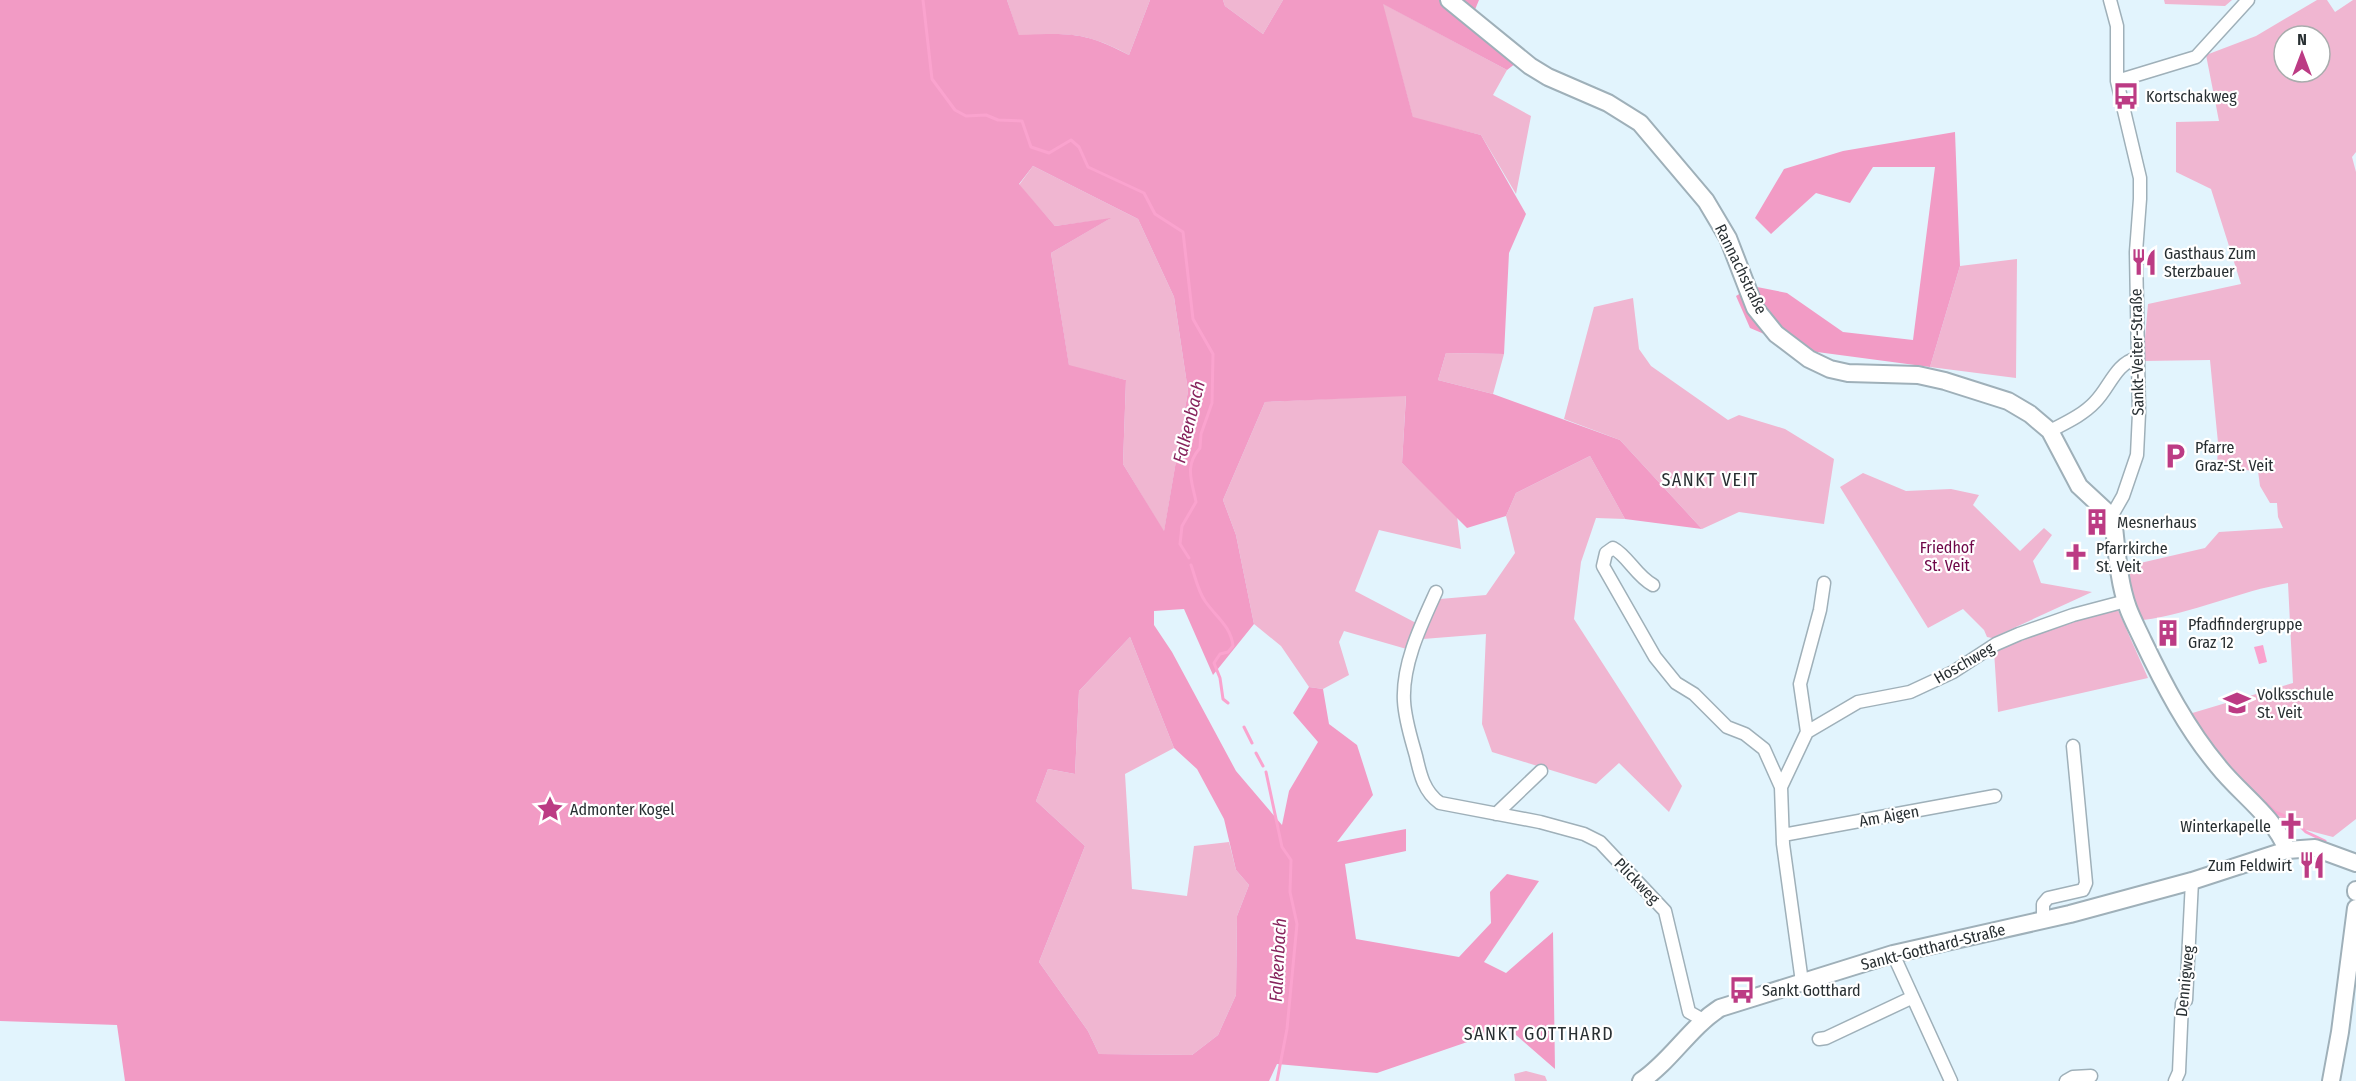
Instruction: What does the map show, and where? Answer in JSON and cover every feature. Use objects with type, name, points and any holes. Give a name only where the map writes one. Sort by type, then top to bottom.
[{"type":"street","name":"Rannachstraße","points":[[1449,0],[1530,66],[1548,77],[1608,103],[1640,123],[1706,201],[1728,238],[1755,308],[1776,334],[1809,359],[1830,369],[1848,373],[1918,375],[2008,401],[2030,414],[2050,431],[2064,453],[2079,486],[2112,522]]},
{"type":"street","name":"Sankt-Veiter-Straße","points":[[2110,0],[2117,26],[2117,81],[2139,178],[2140,199],[2136,252],[2137,455],[2112,522]]},
{"type":"street","points":[[2117,81],[2196,57],[2248,0]]},
{"type":"street","points":[[2050,431],[2095,403],[2120,367],[2129,360],[2137,358]]},
{"type":"street","points":[[2112,522],[2126,601],[2182,717],[2217,765],[2279,833],[2287,850],[2315,848],[2356,863]]},
{"type":"street","points":[[1653,585],[1637,573],[1619,551],[1613,548],[1606,553],[1602,566],[1655,657],[1676,683],[1694,694],[1727,727],[1745,734],[1764,749],[1781,787],[1783,835],[1802,982]]},
{"type":"street","points":[[1781,787],[1807,732],[1800,684],[1820,610],[1824,583]]},
{"type":"street","name":"Plickweg","points":[[1436,592],[1422,621],[1404,687],[1406,713],[1420,774],[1432,797],[1440,803],[1554,825],[1593,837],[1600,842],[1653,896],[1665,912],[1689,1012],[1703,1020]]},
{"type":"street","name":"Hoschweg","points":[[1807,732],[1858,702],[1910,692],[1953,672],[1996,644],[2019,634],[2073,615],[2126,601]]},
{"type":"street","points":[[2043,921],[2043,904],[2048,898],[2083,890],[2085,883],[2073,746]]},
{"type":"street","points":[[1496,814],[1541,771]]},
{"type":"street","name":"Am Aigen","points":[[1783,835],[1995,796]]},
{"type":"street","name":"Sankt-Gotthard-Straße","points":[[1641,1081],[1671,1056],[1703,1020],[1720,1008],[1731,1004],[1893,954],[2043,921],[2192,880],[2287,850]]},
{"type":"street","name":"Dennigweg","points":[[2175,1081],[2179,1072],[2182,1003],[2186,1000],[2192,880]]},
{"type":"street","points":[[2331,1081],[2340,1032],[2356,908]]},
{"type":"street","points":[[1893,954],[1911,998],[1951,1081]]},
{"type":"street","points":[[1818,1039],[1826,1038],[1911,998]]},
{"type":"street","points":[[2066,1081],[2073,1077],[2091,1076]]},
{"type":"green space","points":[[1007,0],[1150,0],[1129,55],[1100,41],[1075,35],[1019,36]]},
{"type":"green space","points":[[1223,0],[1283,0],[1263,34],[1225,6]]},
{"type":"green space","points":[[2164,0],[2232,0],[2225,6],[2165,4]]},
{"type":"green space","points":[[2317,0],[2327,0],[2335,12],[2356,0],[2356,152],[2352,157],[2356,172],[2356,819],[2333,837],[2279,823],[2214,752],[2189,714],[2293,683],[2288,583],[2252,591],[2179,613],[2143,620],[2134,599],[2128,569],[2136,564],[2205,548],[2219,532],[2283,528],[2278,517],[2277,503],[2270,503],[2260,486],[2258,471],[2217,468],[2218,443],[2210,360],[2143,361],[2148,304],[2241,284],[2211,189],[2176,172],[2176,122],[2219,121],[2206,55],[2256,36],[2272,27],[2272,84],[2332,84],[2332,24],[2276,24]]},
{"type":"green space","points":[[1382,3],[1507,70],[1493,95],[1531,116],[1516,194],[1481,135],[1413,118]]},
{"type":"green space","points":[[1033,166],[1138,219],[1174,297],[1188,391],[1164,532],[1123,464],[1126,380],[1069,366],[1051,253],[1109,219],[1055,226],[1019,185]]},
{"type":"green space","points":[[2017,259],[2016,378],[1930,367],[1960,266]]},
{"type":"green space","points":[[1633,298],[1639,349],[1651,366],[1728,420],[1739,415],[1785,429],[1834,459],[1824,524],[1739,512],[1702,529],[1620,440],[1564,419],[1594,307]]},
{"type":"green space","points":[[1446,353],[1504,354],[1493,394],[1438,380]]},
{"type":"green space","points":[[1406,395],[1402,463],[1457,516],[1461,549],[1379,530],[1355,591],[1418,624],[1410,650],[1344,631],[1339,642],[1349,675],[1323,689],[1309,687],[1281,646],[1254,624],[1236,535],[1223,500],[1265,402]]},
{"type":"green space","points":[[1590,456],[1625,519],[1596,518],[1581,562],[1574,619],[1682,786],[1669,812],[1619,763],[1596,784],[1492,752],[1482,724],[1486,634],[1423,639],[1431,610],[1440,599],[1486,595],[1515,553],[1506,516],[1516,493]]},
{"type":"green space","name":"Friedhof St. Veit","points":[[1863,473],[1906,491],[1951,489],[1979,495],[1973,505],[2020,551],[2044,528],[2052,535],[2033,561],[2041,583],[2092,592],[1992,638],[1987,637],[1984,630],[1963,609],[1928,628],[1840,487]]},
{"type":"green space","points":[[2117,608],[2148,678],[1998,712],[1994,651]]},
{"type":"green space","points":[[1130,637],[1174,748],[1125,774],[1132,889],[1187,896],[1194,846],[1229,842],[1236,870],[1249,885],[1237,916],[1236,995],[1218,1035],[1192,1055],[1099,1054],[1088,1031],[1039,962],[1085,846],[1036,801],[1048,769],[1075,774],[1079,691]]},
{"type":"green space","points":[[1526,1071],[1545,1076],[1547,1081],[1515,1081],[1514,1074]]},
{"type":"shaded area","points":[[0,0],[1007,0],[1019,35],[1076,35],[1100,41],[1129,55],[1150,0],[1223,0],[1225,6],[1263,34],[1283,0],[1479,0],[1474,12],[1528,54],[1507,70],[1383,4],[1413,117],[1481,135],[1526,214],[1509,253],[1504,354],[1446,353],[1438,380],[1493,394],[1620,440],[1702,529],[1625,519],[1590,456],[1516,493],[1506,516],[1467,528],[1402,463],[1406,396],[1265,402],[1223,500],[1236,535],[1254,624],[1213,675],[1184,609],[1154,611],[1154,625],[1172,652],[1236,771],[1282,825],[1289,791],[1318,742],[1293,713],[1309,687],[1323,689],[1329,724],[1357,745],[1373,795],[1337,842],[1406,829],[1406,851],[1345,864],[1356,939],[1459,957],[1491,923],[1490,892],[1507,874],[1539,881],[1484,962],[1506,973],[1553,932],[1555,1069],[1508,1028],[1377,1073],[1277,1064],[1269,1081],[125,1081],[117,1025],[0,1021]],"holes":[[[1033,166],[1138,219],[1174,297],[1188,391],[1164,531],[1123,464],[1126,380],[1069,365],[1051,253],[1111,218],[1055,226],[1019,184]],[[1130,637],[1174,748],[1197,769],[1224,819],[1236,870],[1249,885],[1237,916],[1236,995],[1218,1035],[1192,1055],[1099,1054],[1088,1031],[1039,962],[1085,846],[1036,801],[1048,769],[1075,774],[1079,691]]]},
{"type":"shaded area","points":[[1955,132],[1960,266],[1930,367],[1802,350],[1750,328],[1736,296],[1752,286],[1787,293],[1843,332],[1913,340],[1935,167],[1873,167],[1850,203],[1816,193],[1771,234],[1755,218],[1784,169],[1843,151]]},
{"type":"shaded area","points":[[2263,645],[2267,662],[2259,664],[2254,647]]},
{"type":"waterway","name":"Falkenbach","points":[[923,0],[932,79],[955,110],[966,116],[986,115],[998,120],[1022,121],[1031,147],[1049,153],[1071,140],[1079,147],[1088,167],[1144,193],[1155,214],[1183,232],[1193,319],[1213,354],[1212,403],[1201,434],[1200,448],[1192,461],[1190,474],[1196,502],[1182,526],[1180,544],[1189,558]]},
{"type":"waterway","name":"Falkenbach","points":[[1191,565],[1203,597],[1226,627],[1232,639],[1233,646],[1228,652],[1220,654],[1214,663],[1220,678],[1223,699],[1228,703]]},
{"type":"waterway","name":"Falkenbach","points":[[1244,727],[1252,743]]},
{"type":"waterway","name":"Falkenbach","points":[[1256,753],[1263,766]]},
{"type":"waterway","name":"Falkenbach","points":[[1266,772],[1282,847],[1291,860],[1290,892],[1297,924],[1287,1029],[1277,1081]]},
{"type":"waterway","points":[[2266,803],[2275,812],[2294,820],[2306,832],[2325,841]]},
{"type":"place","name":"Kortschakweg","points":[[2126,96]]},
{"type":"place","name":"Gasthaus Zum Sterzbauer","points":[[2144,262]]},
{"type":"place","name":"Pfarre Graz-St. Veit","points":[[2175,456]]},
{"type":"place","name":"Mesnerhaus","points":[[2097,522]]},
{"type":"place","name":"Pfarrkirche St. Veit","points":[[2076,557]]},
{"type":"place","name":"Pfadfindergruppe Graz 12","points":[[2168,633]]},
{"type":"place","name":"Volksschule St. Veit","points":[[2237,703]]},
{"type":"place","name":"Admonter Kogel","points":[[550,809]]},
{"type":"place","name":"Winterkapelle","points":[[2291,826]]},
{"type":"place","name":"Zum Feldwirt","points":[[2312,865]]},
{"type":"place","name":"Sankt Gotthard","points":[[1742,990]]},
{"type":"district","name":"SANKT VEIT","points":[[1710,480]]},
{"type":"district","name":"SANKT GOTTHARD","points":[[1539,1034]]}]
